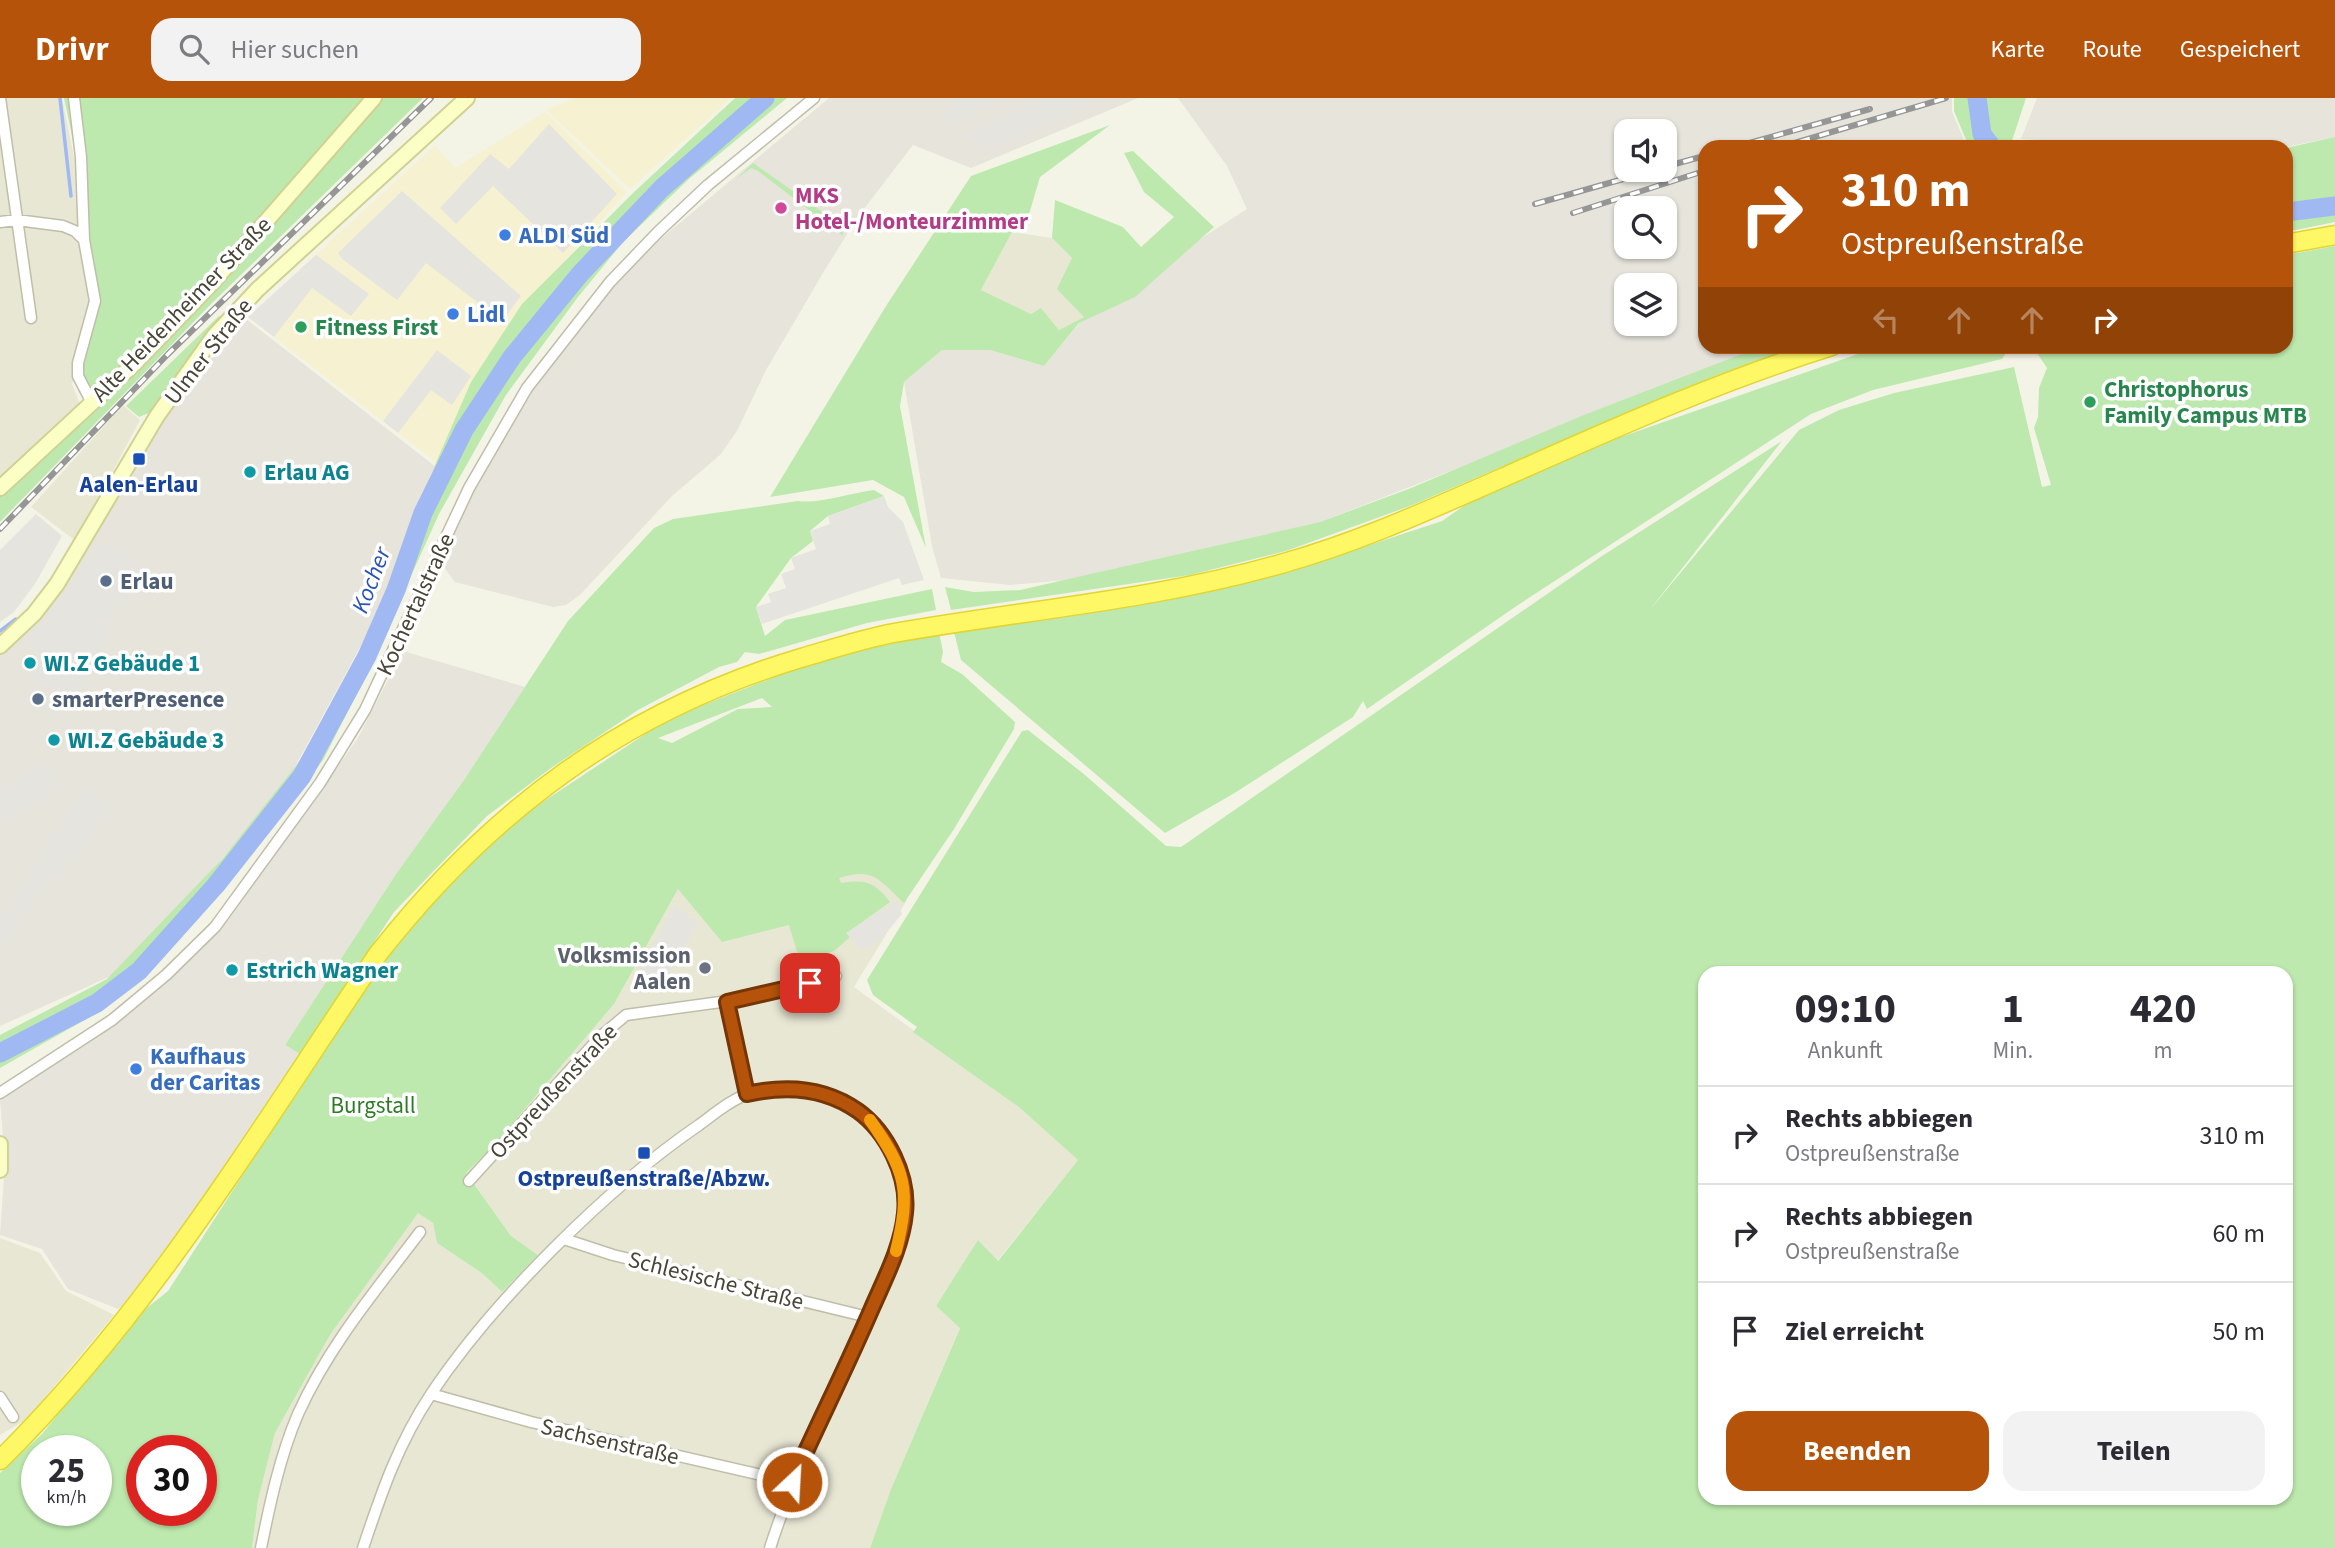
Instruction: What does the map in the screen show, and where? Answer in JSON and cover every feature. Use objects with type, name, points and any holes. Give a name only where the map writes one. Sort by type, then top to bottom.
[{"type":"highway","points":[[2293,243],[2335,235]]},
{"type":"highway","points":[[0,1460],[78,1379],[129,1315],[202,1216],[378,954],[444,874],[493,826],[552,779],[659,713],[747,674],[866,639],[1179,589],[1284,563],[1440,505],[1731,382],[1810,354]]},
{"type":"street","points":[[0,98],[31,318]]},
{"type":"street","points":[[74,98],[81,157],[84,240],[95,300],[78,363],[78,376],[92,403]]},
{"type":"street","name":"Alte Heidenheimer Straße","points":[[0,488],[92,403],[213,282],[374,98]]},
{"type":"street","name":"Ulmer Straße","points":[[0,646],[34,614],[57,584],[157,416],[214,336],[258,289],[467,98]]},
{"type":"street","name":"Kochertalstraße","points":[[0,1093],[112,1020],[166,975],[215,927],[320,783],[365,710],[468,488],[534,379],[610,282],[658,232],[708,185],[814,98]]},
{"type":"street","points":[[0,222],[17,220],[63,226],[75,231],[84,240]]},
{"type":"street","name":"Ostpreußenstraße","points":[[469,1181],[600,1037],[626,1015],[727,1002],[836,976]]},
{"type":"street","points":[[727,1002],[747,1094]]},
{"type":"street","points":[[363,1548],[390,1466],[431,1394],[464,1350],[564,1239],[663,1149],[747,1094],[770,1088],[794,1088],[824,1093],[846,1103],[869,1120],[893,1154],[901,1176],[906,1212],[894,1257],[792,1482],[770,1548]]},
{"type":"street","points":[[0,1144],[0,1170]]},
{"type":"street","points":[[261,1548],[278,1476],[298,1415],[352,1322],[420,1232]]},
{"type":"street","name":"Schlesische Straße","points":[[564,1239],[612,1255],[868,1317]]},
{"type":"street","name":"Sachsenstraße","points":[[431,1394],[531,1423],[792,1482]]},
{"type":"street","points":[[0,1397],[13,1417]]},
{"type":"shaded area","points":[[0,98],[62,98],[103,300],[72,384],[80,404],[0,487]]},
{"type":"shaded area","points":[[575,98],[731,98],[630,189],[546,110]]},
{"type":"shaded area","points":[[829,98],[1138,98],[971,168],[913,145],[857,218],[766,370],[737,431],[720,455],[672,496],[580,595],[566,605],[553,607],[455,582],[439,561],[472,490],[529,392],[612,285],[651,247]]},
{"type":"shaded area","points":[[953,98],[1006,98],[941,128]]},
{"type":"shaded area","points":[[1043,98],[1102,98],[992,149],[961,137]]},
{"type":"shaded area","points":[[1178,98],[1952,98],[1952,112],[1964,140],[1698,140],[1698,354],[1750,354],[1320,522],[1067,580],[1010,585],[941,578],[932,546],[904,382],[942,350],[990,350],[1044,366],[1091,309],[1247,209],[1227,166]]},
{"type":"shaded area","points":[[2037,98],[2335,98],[2335,137],[2293,146],[2293,140],[2021,139]]},
{"type":"shaded area","points":[[545,112],[627,192],[528,301],[437,463],[248,317],[435,145],[455,168]]},
{"type":"shaded area","points":[[549,124],[617,194],[563,253],[493,186],[456,224],[440,208],[490,154],[509,169]]},
{"type":"shaded area","points":[[402,191],[521,296],[502,321],[426,263],[397,300],[342,259],[338,253]]},
{"type":"shaded area","points":[[1012,232],[1052,238],[1072,258],[1084,317],[1059,330],[1041,308],[1031,314],[981,290]]},
{"type":"shaded area","points":[[316,255],[369,294],[351,316],[312,288],[274,337],[248,317]]},
{"type":"shaded area","points":[[246,319],[436,467],[397,579],[283,789],[195,889],[111,976],[0,1026],[0,638],[19,624],[52,583],[161,416]]},
{"type":"shaded area","points":[[437,350],[471,376],[452,405],[431,390],[398,433],[383,421]]},
{"type":"shaded area","points":[[123,405],[140,420],[106,484],[110,489],[77,542],[31,507]]},
{"type":"shaded area","points":[[884,496],[888,507],[903,522],[924,580],[902,585],[899,578],[762,624],[756,607],[771,602],[768,594],[786,588],[781,574],[795,569],[791,558],[816,549],[810,531],[830,524],[828,516]]},
{"type":"shaded area","points":[[36,514],[62,536],[35,584],[14,612],[0,622],[0,550]]},
{"type":"shaded area","name":"Erlau","points":[[103,541],[148,570],[106,624],[65,592]]},
{"type":"shaded area","points":[[63,593],[111,631],[80,670],[88,678],[61,720],[43,706],[50,687],[41,681],[35,688],[28,683],[48,657],[27,640]]},
{"type":"shaded area","points":[[403,651],[525,687],[464,780],[396,874],[285,1045],[300,1054],[225,1168],[127,1303],[118,1309],[68,1289],[42,1249],[0,1235],[5,1163],[0,1099],[111,1025],[168,980],[229,919],[358,738]]},
{"type":"shaded area","points":[[43,763],[58,777],[52,794],[0,824],[0,786],[3,790]]},
{"type":"shaded area","points":[[85,787],[110,810],[58,880],[51,876],[0,951],[0,920]]},
{"type":"shaded area","points":[[859,870],[878,874],[897,894],[907,900],[854,987],[1020,1108],[1078,1160],[997,1261],[979,1241],[936,1306],[960,1327],[891,1489],[870,1548],[252,1548],[258,1500],[275,1433],[330,1335],[418,1212],[433,1223],[437,1243],[483,1274],[502,1292],[538,1255],[511,1236],[466,1173],[496,1143],[614,1004],[678,889],[837,877]]},
{"type":"shaded area","points":[[897,900],[902,914],[881,939],[863,951],[846,933]]},
{"type":"shaded area","points":[[675,904],[698,925],[668,975],[674,987],[628,994]]},
{"type":"shaded area","points":[[0,1238],[40,1253],[66,1291],[114,1315],[27,1419],[0,1435]]},
{"type":"green space","points":[[64,98],[423,98],[210,305],[0,522],[0,489],[92,403],[78,376],[96,301],[84,240],[87,206]]},
{"type":"green space","points":[[735,98],[787,98],[689,179],[624,241],[578,297],[506,395],[439,514],[365,678],[323,760],[235,875],[161,960],[104,1009],[0,1068],[0,1035],[107,979],[223,858],[310,748],[396,584],[435,465],[471,382],[522,304],[632,194]]},
{"type":"green space","points":[[1954,98],[2026,98],[2012,140],[1966,140],[1954,111]]},
{"type":"green space","points":[[1110,125],[1040,177],[1025,228],[1012,232],[981,290],[1031,314],[1041,308],[1059,330],[1084,317],[1057,289],[1072,258],[1052,238],[1055,200],[1123,227],[1141,247],[1174,217],[1144,192],[1124,153],[1133,151],[1214,227],[1135,297],[1079,323],[1044,366],[990,350],[942,350],[904,382],[900,406],[926,548],[904,497],[873,480],[770,497],[886,306],[971,176]]},
{"type":"green space","points":[[2335,137],[2335,222],[2293,231],[2293,146]]},
{"type":"green space","points":[[753,163],[842,226],[843,236],[758,171],[751,168],[736,179]]},
{"type":"green space","points":[[2335,246],[2335,1548],[870,1548],[891,1489],[960,1328],[936,1306],[978,1240],[998,1261],[1078,1160],[1020,1108],[913,1032],[917,1027],[873,995],[867,980],[1022,731],[1028,730],[1085,775],[1166,846],[1181,847],[1602,556],[1782,441],[1648,612],[1799,430],[1839,410],[1894,393],[2014,367],[2042,487],[2051,485],[2034,428],[2038,417],[2039,388],[2047,368],[2038,354],[2293,354],[2293,254]]},
{"type":"green space","points":[[219,316],[222,318],[151,412],[139,417],[126,406]]},
{"type":"green space","points":[[1742,354],[1781,354],[1717,375],[1410,506],[1286,551],[1190,575],[951,610],[945,587],[974,592],[1020,590],[1320,522],[1411,488],[1584,415]]},
{"type":"green space","points":[[1858,354],[2005,354],[2002,359],[1873,390],[1811,414],[1518,605],[1367,709],[1363,701],[1353,717],[1233,794],[1165,833],[961,660],[954,632],[1072,616],[1288,572],[1442,521],[1471,501],[1499,490],[1515,479],[1598,445]]},
{"type":"green space","points":[[874,490],[884,496],[828,516],[810,531],[813,541],[791,558],[756,607],[765,636],[785,620],[932,589],[936,610],[867,623],[759,654],[745,652],[737,662],[719,667],[638,710],[551,768],[487,816],[394,912],[300,1054],[285,1045],[396,874],[464,780],[568,621],[654,528],[673,519],[798,501],[825,500]]},
{"type":"green space","name":"Burgstall","points":[[939,632],[943,652],[941,662],[962,674],[1015,722],[1014,729],[954,829],[904,903],[882,882],[868,875],[839,878],[841,883],[857,881],[874,886],[890,902],[847,933],[850,937],[834,951],[809,959],[798,955],[789,925],[722,942],[678,889],[614,1004],[496,1143],[466,1173],[511,1236],[538,1255],[502,1292],[483,1274],[437,1243],[433,1223],[418,1213],[330,1335],[275,1433],[258,1500],[252,1548],[0,1548],[0,1473],[21,1454],[21,1526],[112,1526],[112,1435],[41,1435],[143,1311],[168,1291],[372,975],[446,884],[523,815],[668,719],[815,661]],"holes":[[[762,698],[772,707],[738,709],[672,743],[658,738]]]},
{"type":"waterway","points":[[60,98],[71,196]]},
{"type":"waterway","name":"Kocher","points":[[0,1053],[97,1003],[139,971],[216,885],[302,776],[367,656],[396,590],[423,513],[464,430],[512,357],[580,274],[662,188],[765,98]]},
{"type":"waterway","points":[[1977,98],[1982,134],[1987,140]]},
{"type":"waterway","points":[[2293,211],[2335,206]]},
{"type":"waterway","points":[[0,631],[16,619]]},
{"type":"railway","points":[[0,529],[168,354],[431,98]]},
{"type":"railway","points":[[1805,140],[1946,98]]},
{"type":"railway","points":[[1760,140],[1870,109]]},
{"type":"railway","points":[[1677,163],[1698,158]]},
{"type":"railway","points":[[1573,213],[1698,173]]},
{"type":"railway","points":[[1535,204],[1614,182]]},
{"type":"slow traffic","points":[[870,1120],[893,1154],[901,1176],[906,1212],[896,1251]]},
{"type":"place","name":"MKS Hotel-/Monteurzimmer","points":[[781,208]]},
{"type":"place","name":"ALDI Süd","points":[[505,235]]},
{"type":"place","name":"Lidl","points":[[453,314]]},
{"type":"place","name":"Fitness First","points":[[301,327]]},
{"type":"place","name":"Christophorus Family Campus MTB","points":[[2090,402]]},
{"type":"place","name":"Aalen-Erlau","points":[[139,459]]},
{"type":"place","name":"Erlau AG","points":[[250,472]]},
{"type":"place","name":"Erlau","points":[[106,581]]},
{"type":"place","name":"WI.Z Gebäude 1","points":[[30,663]]},
{"type":"place","name":"smarterPresence","points":[[38,699]]},
{"type":"place","name":"WI.Z Gebäude 3","points":[[54,740]]},
{"type":"place","name":"Volksmission Aalen","points":[[705,968]]},
{"type":"place","name":"Estrich Wagner","points":[[232,970]]},
{"type":"place","name":"Kaufhaus der Caritas","points":[[136,1069]]},
{"type":"place","name":"Ostpreußenstraße/Abzw.","points":[[644,1153]]},
{"type":"route","points":[[792,1482],[894,1257],[906,1212],[901,1176],[893,1154],[869,1120],[846,1103],[824,1093],[794,1088],[770,1088],[747,1094],[727,1002],[810,983]]}]
